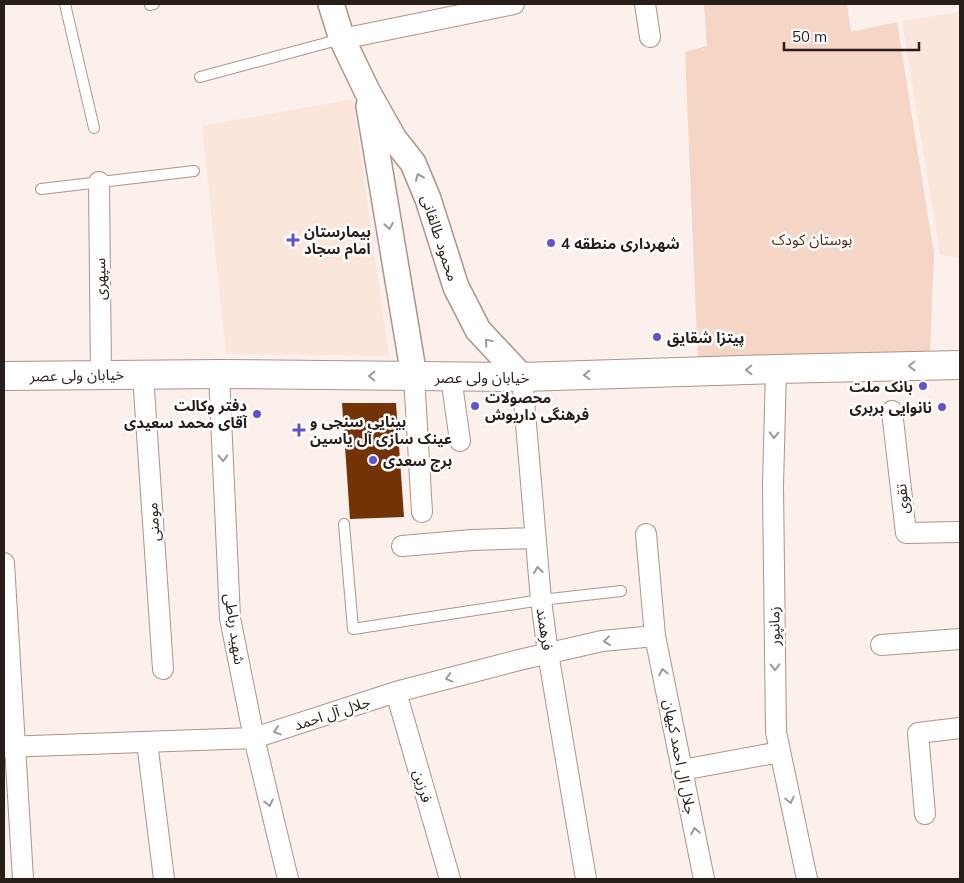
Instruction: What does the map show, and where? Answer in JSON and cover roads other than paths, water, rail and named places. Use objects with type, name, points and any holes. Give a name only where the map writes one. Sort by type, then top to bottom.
[{"type":"main road","name":"خیابان ولی عصر","points":[[4,376],[219,374],[522,377],[960,365]]},
{"type":"street","name":"محمود طالقانی","points":[[331,4],[342,39],[367,91],[394,139],[413,163],[428,199],[456,286],[478,330],[522,377]]},
{"type":"street","points":[[342,39],[514,4]]},
{"type":"street","points":[[645,4],[650,37]]},
{"type":"street","name":"محمود طالقانی","points":[[367,91],[414,376]]},
{"type":"street","name":"سپهری","points":[[99,182],[101,375]]},
{"type":"street","name":"زمانپور","points":[[776,369],[773,486],[776,732],[807,879]]},
{"type":"street","name":"شهید رباطی","points":[[219,374],[230,618],[254,738],[288,879]]},
{"type":"street","name":"مومنی","points":[[143,375],[164,669]]},
{"type":"street","points":[[414,376],[422,512]]},
{"type":"street","points":[[451,377],[460,441]]},
{"type":"street","name":"فرهمند","points":[[522,377],[541,600],[548,653],[586,879]]},
{"type":"street","name":"تقوی","points":[[892,411],[906,533],[960,532]]},
{"type":"street","name":"جلال ال احمد کیهان","points":[[646,534],[655,636],[704,879]]},
{"type":"street","points":[[402,546],[472,540],[535,538]]},
{"type":"street","points":[[4,563],[10,747],[23,879]]},
{"type":"street","name":"جلال آل احمد","points":[[10,747],[254,738],[396,692],[548,653],[602,641],[655,636]]},
{"type":"street","points":[[881,645],[960,639]]},
{"type":"street","name":"فرزین","points":[[396,692],[450,879]]},
{"type":"street","points":[[925,814],[918,733],[960,728]]},
{"type":"street","points":[[147,742],[164,879]]},
{"type":"street","points":[[682,770],[780,752]]},
{"type":"lane","points":[[65,4],[94,128]]},
{"type":"lane","points":[[200,77],[342,39]]},
{"type":"lane","points":[[41,189],[194,171]]},
{"type":"lane","points":[[344,524],[353,629],[541,600],[621,591]]},
{"type":"place","name":"بیمارستان امام سجاد","points":[[293,240]]},
{"type":"place","name":"شهرداری منطقه 4","points":[[551,243]]},
{"type":"place","name":"پیتزا شقایق","points":[[657,337]]},
{"type":"place","name":"بانک ملت","points":[[923,386]]},
{"type":"place","name":"محصولات فرهنگی داریوش","points":[[475,406]]},
{"type":"place","name":"نانوایی بربری","points":[[942,407]]},
{"type":"place","name":"دفتر وکالت آقای محمد سعیدی","points":[[257,414]]},
{"type":"place","name":"بینایی سنجی و عینک سازی آل یاسین","points":[[299,430]]},
{"type":"place","name":"برج سعدی","points":[[373,460]]},
{"type":"park label","name":"بوستان کودک","points":[[812,239]]}]
